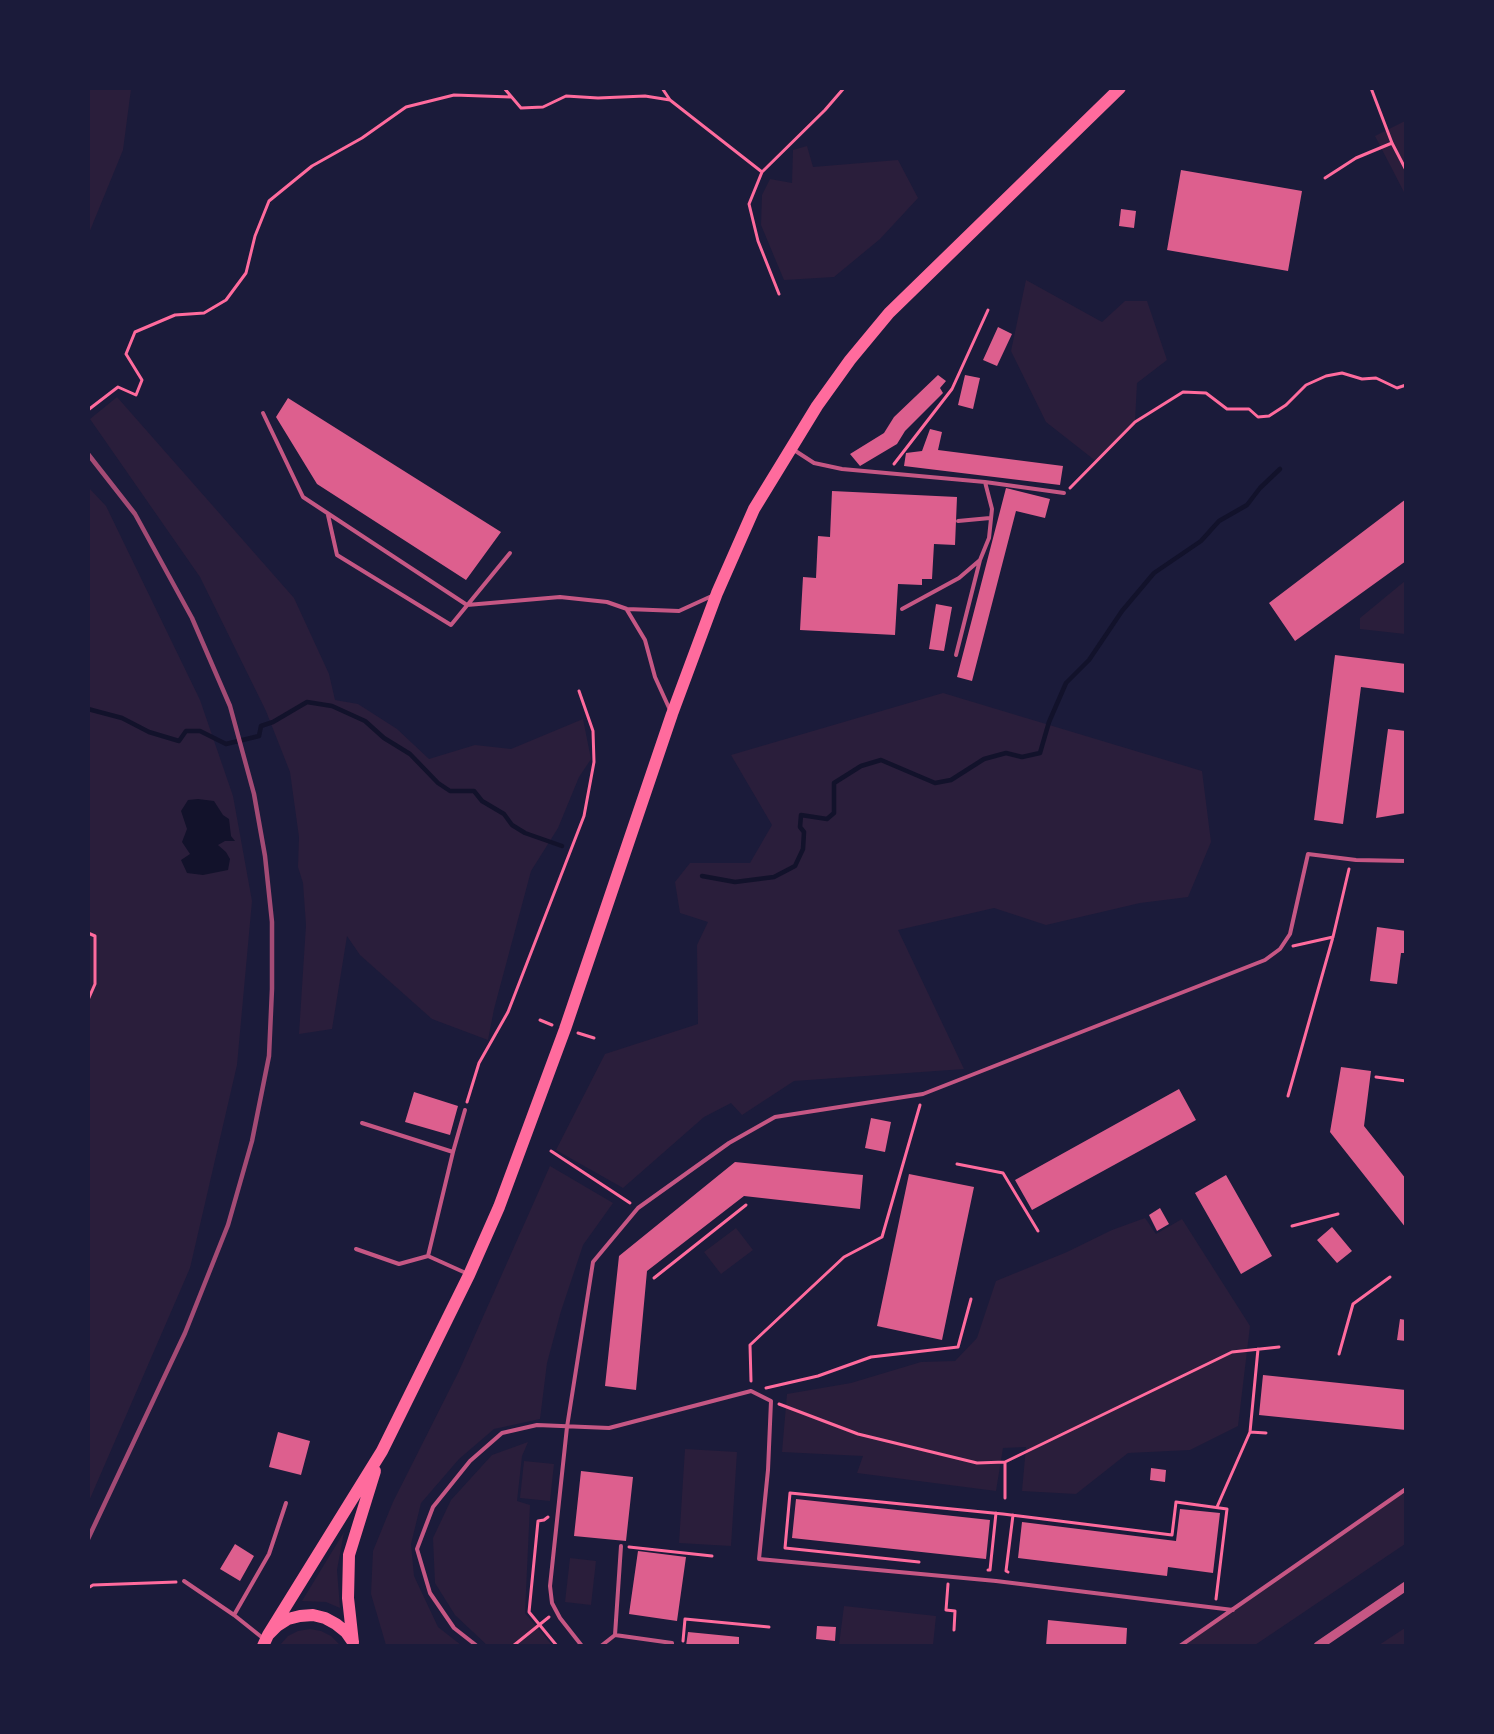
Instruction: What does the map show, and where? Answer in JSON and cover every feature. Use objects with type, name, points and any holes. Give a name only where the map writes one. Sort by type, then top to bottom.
[{"type":"main road","points":[[265,1640],[382,1451],[422,1374],[499,1207],[565,1029],[672,714],[717,593],[754,509],[817,406],[843,369],[889,314],[1120,88]]},
{"type":"main road","points":[[353,1644],[348,1598],[349,1555],[382,1451]]},
{"type":"main road","points":[[265,1640],[277,1626],[288,1619],[313,1615],[336,1624],[346,1632],[353,1644]]},
{"type":"street","points":[[1318,1646],[1406,1586]]},
{"type":"lane","points":[[263,413],[303,497],[466,605],[560,597],[607,602],[627,609],[678,611],[717,593]]},
{"type":"lane","points":[[790,448],[814,463],[842,469],[985,482],[1064,493]]},
{"type":"lane","points":[[956,655],[980,560],[989,538],[992,509],[985,482]]},
{"type":"lane","points":[[328,515],[337,555],[451,625],[510,553]]},
{"type":"lane","points":[[958,521],[990,518]]},
{"type":"lane","points":[[902,609],[959,578],[980,560]]},
{"type":"lane","points":[[627,609],[645,640],[655,677],[672,714]]},
{"type":"lane","points":[[582,1646],[556,1611],[552,1603],[550,1586],[567,1427],[592,1262],[638,1208],[729,1143],[775,1117],[923,1094],[1265,960],[1280,950],[1290,934],[1308,854],[1351,859],[1406,861]]},
{"type":"lane","points":[[428,1256],[465,1110]]},
{"type":"lane","points":[[362,1123],[453,1152]]},
{"type":"lane","points":[[356,1250],[399,1264],[428,1256],[469,1275]]},
{"type":"lane","points":[[477,1646],[454,1628],[430,1593],[417,1548],[433,1507],[470,1461],[502,1433],[537,1425],[609,1428],[751,1391],[771,1401],[768,1470],[759,1559],[949,1576],[1233,1610]]},
{"type":"lane","points":[[1180,1646],[1406,1489]]},
{"type":"lane","points":[[234,1615],[269,1554],[286,1503]]},
{"type":"lane","points":[[602,1646],[615,1635],[621,1546]]},
{"type":"lane","points":[[184,1581],[234,1615],[265,1640]]},
{"type":"lane","points":[[615,1635],[672,1644],[672,1646]]},
{"type":"path","points":[[504,88],[521,108],[543,107],[566,96],[598,98],[645,96],[670,100]]},
{"type":"path","points":[[663,88],[670,100],[762,172]]},
{"type":"path","points":[[779,294],[758,241],[749,204],[762,172],[844,88]]},
{"type":"path","points":[[1371,88],[1392,143],[1406,170]]},
{"type":"path","points":[[88,410],[118,387],[136,395],[142,380],[126,354],[135,332],[175,315],[204,313],[226,300],[246,273],[255,236],[269,201],[312,166],[362,138],[406,107],[454,95],[511,97]]},
{"type":"path","points":[[1325,178],[1356,158],[1392,143]]},
{"type":"path","points":[[887,473],[952,389],[988,310]]},
{"type":"path","points":[[1064,493],[1135,422],[1183,392],[1206,393],[1227,409],[1249,409],[1258,417],[1269,416],[1286,405],[1306,385],[1326,376],[1342,373],[1362,379],[1376,378],[1397,388],[1406,385]]},
{"type":"path","points":[[465,1110],[479,1063],[507,1012],[584,816],[594,762],[593,731],[579,691]]},
{"type":"path","points":[[1288,1096],[1333,937],[1351,859]]},
{"type":"path","points":[[88,933],[95,936],[95,984],[88,1000]]},
{"type":"path","points":[[1280,950],[1333,937]]},
{"type":"path","points":[[1376,1077],[1406,1081]]},
{"type":"path","points":[[923,1094],[882,1237],[844,1257],[750,1345],[751,1391],[818,1376],[871,1357],[958,1347],[971,1299]]},
{"type":"path","points":[[552,1151],[638,1208]]},
{"type":"path","points":[[957,1164],[1003,1173],[1038,1230]]},
{"type":"path","points":[[654,1278],[746,1205]]},
{"type":"path","points":[[1292,1226],[1338,1214]]},
{"type":"path","points":[[1339,1353],[1353,1304],[1390,1277]]},
{"type":"path","points":[[771,1401],[858,1434],[977,1463],[1005,1462],[1232,1352],[1279,1347]]},
{"type":"path","points":[[1216,1507],[1250,1432],[1258,1349]]},
{"type":"path","points":[[1250,1432],[1266,1433]]},
{"type":"path","points":[[1005,1462],[1005,1498]]},
{"type":"path","points":[[922,1563],[785,1548],[790,1493],[1013,1515],[1172,1535],[1176,1502],[1227,1509],[1215,1601]]},
{"type":"path","points":[[979,1569],[990,1570],[996,1514]]},
{"type":"path","points":[[1013,1515],[1006,1571],[1018,1573]]},
{"type":"path","points":[[621,1546],[712,1556]]},
{"type":"path","points":[[949,1576],[946,1610],[955,1611],[954,1630]]},
{"type":"path","points":[[88,1588],[93,1585],[184,1581]]},
{"type":"path","points":[[513,1646],[556,1611]]},
{"type":"path","points":[[682,1646],[685,1619],[769,1627]]},
{"type":"shaded area","points":[[89,88],[131,89],[123,150],[89,233]]},
{"type":"shaded area","points":[[1405,121],[1405,194],[1375,136]]},
{"type":"shaded area","points":[[807,146],[813,167],[898,160],[918,198],[880,239],[834,277],[784,280],[761,225],[762,195],[770,179],[792,183],[793,150]]},
{"type":"shaded area","points":[[1026,280],[1102,322],[1125,301],[1147,301],[1167,360],[1137,383],[1135,422],[1097,462],[1046,422],[1011,351]]},
{"type":"shaded area","points":[[117,397],[294,598],[329,674],[335,700],[358,704],[397,729],[429,759],[475,745],[511,749],[583,719],[591,759],[579,777],[558,828],[531,871],[494,1009],[488,1040],[432,1019],[360,955],[347,936],[332,1029],[299,1034],[306,925],[303,883],[298,867],[299,837],[290,772],[266,711],[200,577],[90,419]]},
{"type":"shaded area","points":[[89,488],[106,506],[200,700],[233,796],[252,901],[237,1065],[190,1268],[89,1501]]},
{"type":"shaded area","points":[[1405,581],[1405,634],[1360,629],[1360,618]]},
{"type":"shaded area","points":[[943,693],[1202,771],[1211,842],[1188,897],[1140,903],[1046,925],[994,908],[898,930],[964,1069],[794,1081],[742,1115],[731,1103],[704,1117],[623,1188],[556,1150],[605,1054],[698,1024],[697,945],[708,922],[680,913],[675,882],[690,863],[750,863],[772,825],[731,755]]},
{"type":"shaded area","points":[[188,800],[214,801],[223,815],[229,819],[231,836],[235,841],[225,841],[218,845],[230,859],[228,870],[203,875],[187,873],[181,860],[190,854],[182,842],[187,829],[181,811]]},
{"type":"shaded area","points":[[550,1166],[613,1203],[583,1245],[547,1363],[540,1419],[494,1429],[459,1459],[421,1503],[411,1544],[414,1576],[438,1627],[461,1645],[386,1645],[371,1594],[373,1551],[393,1502],[459,1371]]},
{"type":"shaded area","points":[[1145,1218],[1156,1234],[1182,1219],[1250,1326],[1238,1426],[1190,1450],[1128,1453],[1076,1494],[1022,1491],[1026,1447],[1003,1448],[996,1491],[857,1473],[863,1456],[782,1452],[787,1394],[851,1383],[921,1362],[955,1361],[977,1338],[996,1281]]},
{"type":"shaded area","points":[[736,1228],[753,1250],[721,1274],[704,1252]]},
{"type":"shaded area","points":[[528,1442],[522,1456],[517,1501],[530,1505],[525,1613],[552,1645],[488,1646],[455,1615],[435,1583],[433,1538],[451,1500],[492,1455]]},
{"type":"shaded area","points":[[685,1449],[737,1452],[731,1546],[679,1543]]},
{"type":"shaded area","points":[[524,1461],[554,1464],[550,1501],[520,1498]]},
{"type":"shaded area","points":[[1405,1491],[1405,1544],[1255,1645],[1179,1646]]},
{"type":"shaded area","points":[[344,1532],[337,1570],[340,1608],[326,1602],[302,1601]]},
{"type":"shaded area","points":[[570,1558],[596,1561],[591,1605],[565,1602]]},
{"type":"shaded area","points":[[844,1606],[936,1616],[933,1645],[839,1645]]},
{"type":"shaded area","points":[[1405,1628],[1405,1645],[1379,1645]]},
{"type":"shaded area","points":[[310,1629],[331,1636],[340,1645],[280,1645],[288,1636]]},
{"type":"building","points":[[1181,170],[1302,191],[1288,271],[1167,250]]},
{"type":"building","points":[[1121,209],[1136,211],[1134,228],[1119,226]]},
{"type":"building","points":[[998,327],[1012,334],[997,366],[983,360]]},
{"type":"building","points":[[938,375],[946,381],[940,388],[943,393],[905,431],[897,444],[860,466],[850,454],[884,433],[894,417]]},
{"type":"building","points":[[965,375],[980,378],[973,409],[958,405]]},
{"type":"building","points":[[288,398],[501,532],[466,580],[317,484],[276,417]]},
{"type":"building","points":[[930,429],[942,432],[938,450],[1063,466],[1060,485],[904,466],[906,453],[922,451]]},
{"type":"building","points":[[1006,488],[1050,499],[1045,518],[1016,511],[972,681],[957,677]]},
{"type":"building","points":[[832,491],[957,497],[955,545],[934,544],[932,579],[922,579],[922,585],[898,584],[895,635],[800,630],[803,577],[816,578],[818,536],[830,537]]},
{"type":"building","points":[[1406,499],[1406,561],[1295,641],[1269,603]]},
{"type":"building","points":[[936,604],[952,607],[944,651],[929,649]]},
{"type":"building","points":[[1335,655],[1406,664],[1406,693],[1361,687],[1343,824],[1314,820]]},
{"type":"building","points":[[1388,729],[1406,731],[1406,813],[1376,818]]},
{"type":"building","points":[[1377,927],[1406,931],[1406,953],[1401,953],[1397,984],[1370,981]]},
{"type":"building","points":[[1341,1067],[1371,1071],[1364,1126],[1406,1179],[1406,1228],[1330,1132]]},
{"type":"building","points":[[1179,1089],[1196,1120],[1032,1210],[1015,1180]]},
{"type":"building","points":[[414,1092],[458,1106],[450,1135],[405,1122]]},
{"type":"building","points":[[871,1118],[891,1122],[885,1152],[865,1148]]},
{"type":"building","points":[[735,1162],[863,1175],[860,1209],[744,1196],[647,1271],[636,1390],[605,1386],[619,1256]]},
{"type":"building","points":[[909,1174],[974,1187],[942,1340],[877,1326]]},
{"type":"building","points":[[1226,1175],[1272,1256],[1241,1274],[1195,1193]]},
{"type":"building","points":[[1160,1208],[1169,1224],[1157,1231],[1149,1215]]},
{"type":"building","points":[[1332,1227],[1352,1251],[1337,1263],[1317,1240]]},
{"type":"building","points":[[1400,1319],[1406,1320],[1406,1341],[1397,1340]]},
{"type":"building","points":[[1263,1375],[1406,1390],[1406,1430],[1259,1415]]},
{"type":"building","points":[[278,1432],[310,1441],[301,1475],[269,1467]]},
{"type":"building","points":[[1151,1468],[1166,1470],[1165,1482],[1150,1480]]},
{"type":"building","points":[[581,1471],[633,1477],[626,1541],[574,1536]]},
{"type":"building","points":[[796,1499],[990,1520],[986,1559],[792,1538]]},
{"type":"building","points":[[1180,1509],[1220,1513],[1213,1573],[1168,1567],[1167,1576],[1018,1558],[1022,1522],[1176,1541]]},
{"type":"building","points":[[235,1544],[254,1556],[240,1581],[220,1569]]},
{"type":"building","points":[[638,1551],[686,1557],[677,1621],[629,1614]]},
{"type":"building","points":[[1048,1620],[1127,1628],[1126,1646],[1046,1646]]},
{"type":"building","points":[[817,1626],[836,1627],[835,1641],[816,1639]]},
{"type":"building","points":[[688,1632],[739,1637],[739,1646],[686,1646]]},
{"type":"waterway","points":[[702,876],[735,882],[774,877],[795,866],[803,849],[804,832],[800,827],[801,815],[827,819],[834,813],[834,783],[861,766],[881,760],[935,783],[951,780],[984,759],[1006,753],[1022,757],[1040,753],[1049,722],[1066,683],[1089,660],[1122,611],[1154,573],[1201,541],[1219,521],[1247,505],[1260,488],[1280,469]]},
{"type":"waterway","points":[[88,709],[122,718],[149,732],[179,741],[186,731],[200,731],[226,744],[259,736],[261,726],[273,722],[307,702],[332,706],[365,721],[384,738],[410,754],[438,783],[450,791],[474,791],[482,801],[504,814],[512,825],[525,833],[562,846]]},
{"type":"railway","points":[[88,454],[135,514],[192,618],[230,706],[254,794],[265,856],[272,922],[269,1056],[252,1141],[228,1225],[185,1333],[88,1539]]}]
